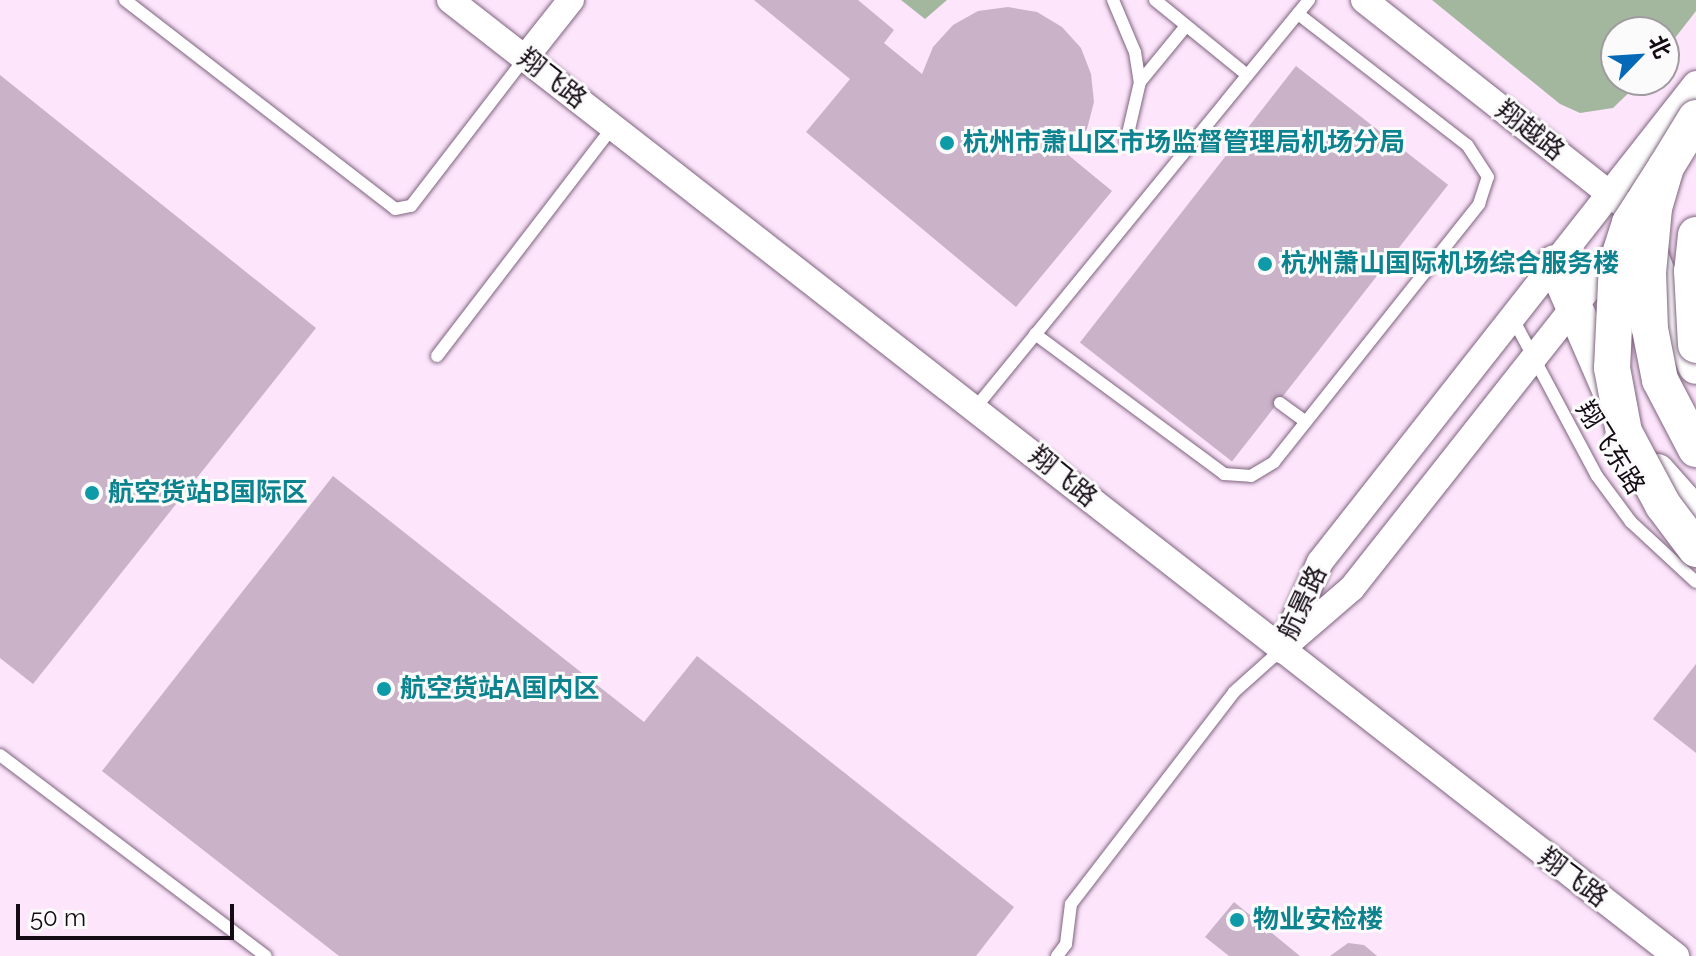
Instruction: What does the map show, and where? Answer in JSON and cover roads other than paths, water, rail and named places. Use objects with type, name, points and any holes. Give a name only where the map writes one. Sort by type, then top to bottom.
[{"type":"main road","points":[[1696,118],[1653,221],[1650,329],[1660,380],[1696,449]]},
{"type":"main road","points":[[1681,159],[1630,223],[1617,263],[1612,368],[1624,432],[1663,505],[1696,549]]},
{"type":"main road","points":[[1669,234],[1692,271],[1696,345]]},
{"type":"main road","points":[[1669,234],[1655,277],[1696,366]]},
{"type":"main road","points":[[1555,263],[1610,393],[1663,483],[1696,516]]},
{"type":"street","name":"翔飞路","points":[[450,0],[976,407],[1668,954]]},
{"type":"street","points":[[525,58],[571,0]]},
{"type":"street","name":"翔越路","points":[[1364,0],[1610,194],[1669,234]]},
{"type":"street","name":"航景路","points":[[1281,650],[1320,562],[1696,84]]},
{"type":"street","name":"航景路","points":[[1281,650],[1352,588],[1574,306],[1669,234],[1681,159]]},
{"type":"lane","points":[[125,0],[395,209],[411,206],[525,58]]},
{"type":"lane","points":[[1113,0],[1135,52],[1140,82],[1126,142]]},
{"type":"lane","points":[[1155,0],[1247,75]]},
{"type":"lane","points":[[976,407],[1309,0]]},
{"type":"lane","points":[[1035,334],[1224,474],[1239,477],[1263,472],[1306,422],[1479,204],[1488,177],[1467,145],[1298,14]]},
{"type":"lane","points":[[1140,82],[1186,26]]},
{"type":"lane","points":[[437,356],[613,127]]},
{"type":"lane","name":"翔越路","points":[[1669,234],[1696,261]]},
{"type":"lane","name":"翔飞东路","points":[[1512,317],[1597,476],[1631,522],[1696,582]]},
{"type":"lane","points":[[1280,403],[1306,422]]},
{"type":"lane","points":[[1057,956],[1066,944],[1071,904],[1234,692],[1281,650]]},
{"type":"lane","points":[[0,755],[266,956]]},
{"type":"place","name":"杭州市萧山区市场监督管理局机场分局","points":[[947,143]]},
{"type":"place","name":"杭州萧山国际机场综合服务楼","points":[[1265,264]]},
{"type":"place","name":"航空货站B国际区","points":[[92,493]]},
{"type":"place","name":"航空货站A国内区","points":[[384,689]]},
{"type":"place","name":"物业安检楼","points":[[1237,920]]}]
